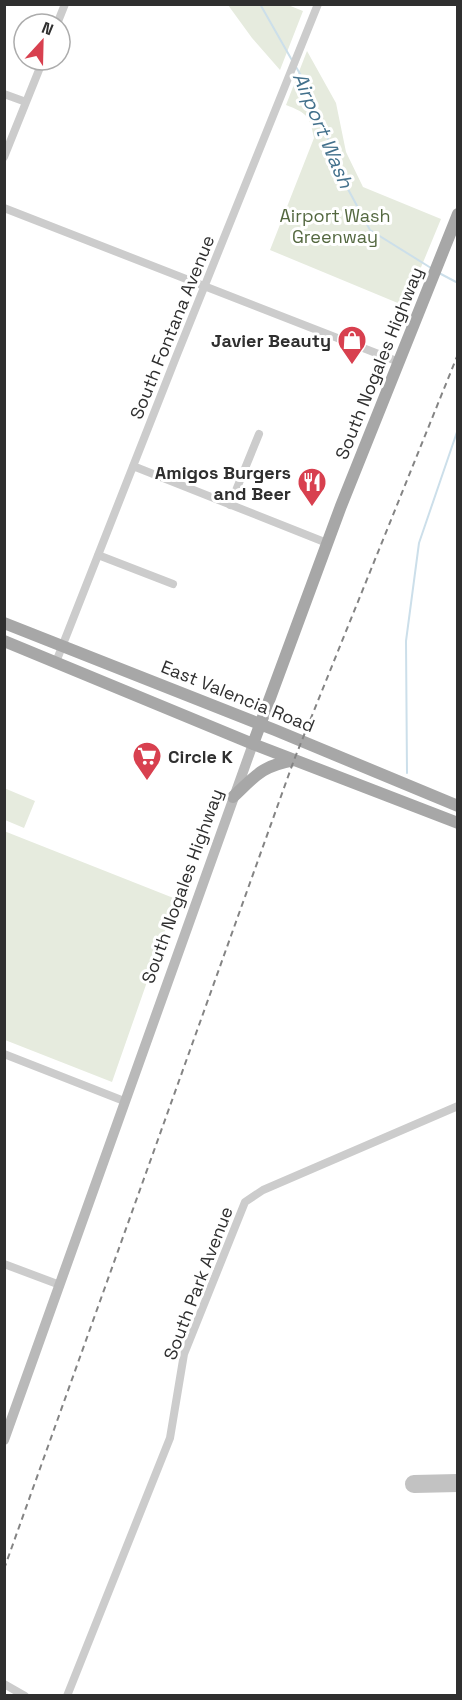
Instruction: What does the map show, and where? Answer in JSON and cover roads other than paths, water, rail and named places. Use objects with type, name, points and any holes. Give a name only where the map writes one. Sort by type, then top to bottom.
[{"type":"main road","name":"South Nogales Highway","points":[[4,1440],[259,723],[327,543],[458,214]]},
{"type":"main road","name":"East Valencia Road","points":[[4,623],[259,723],[458,806]]},
{"type":"main road","name":"East Valencia Road","points":[[4,641],[253,744],[458,823]]},
{"type":"main road","points":[[233,797],[261,770],[294,760]]},
{"type":"main road","points":[[408,805],[414,789]]},
{"type":"street","name":"South Fontana Avenue","points":[[56,662],[318,4]]},
{"type":"street","points":[[4,157],[38,72]]},
{"type":"street","points":[[4,94],[26,102]]},
{"type":"street","points":[[4,208],[399,362]]},
{"type":"street","points":[[230,505],[258,435]]},
{"type":"street","points":[[133,466],[327,543]]},
{"type":"street","points":[[98,555],[173,585]]},
{"type":"street","points":[[4,1054],[124,1101]]},
{"type":"street","name":"South Park Avenue","points":[[68,1695],[170,1438],[184,1354],[245,1202],[263,1190],[458,1106]]},
{"type":"street","points":[[4,1264],[60,1285]]},
{"type":"street","points":[[4,1684],[25,1695]]},
{"type":"waterway","name":"Airport Wash","points":[[260,4],[293,62]]},
{"type":"waterway","name":"Airport Wash","points":[[296,67],[312,94],[342,178],[370,230],[431,268]]},
{"type":"waterway","name":"Airport Wash","points":[[439,273],[458,283]]},
{"type":"waterway","points":[[407,773],[406,641],[419,543],[458,429]]},
{"type":"railway","points":[[4,1569],[294,760],[458,354]]},
{"type":"place","name":"Javier Beauty","points":[[352,366]]},
{"type":"place","name":"Amigos Burgers and Beer","points":[[312,508]]},
{"type":"place","name":"Circle K","points":[[147,782]]},
{"type":"park label","name":"Airport Wash Greenway","points":[[335,225]]}]
